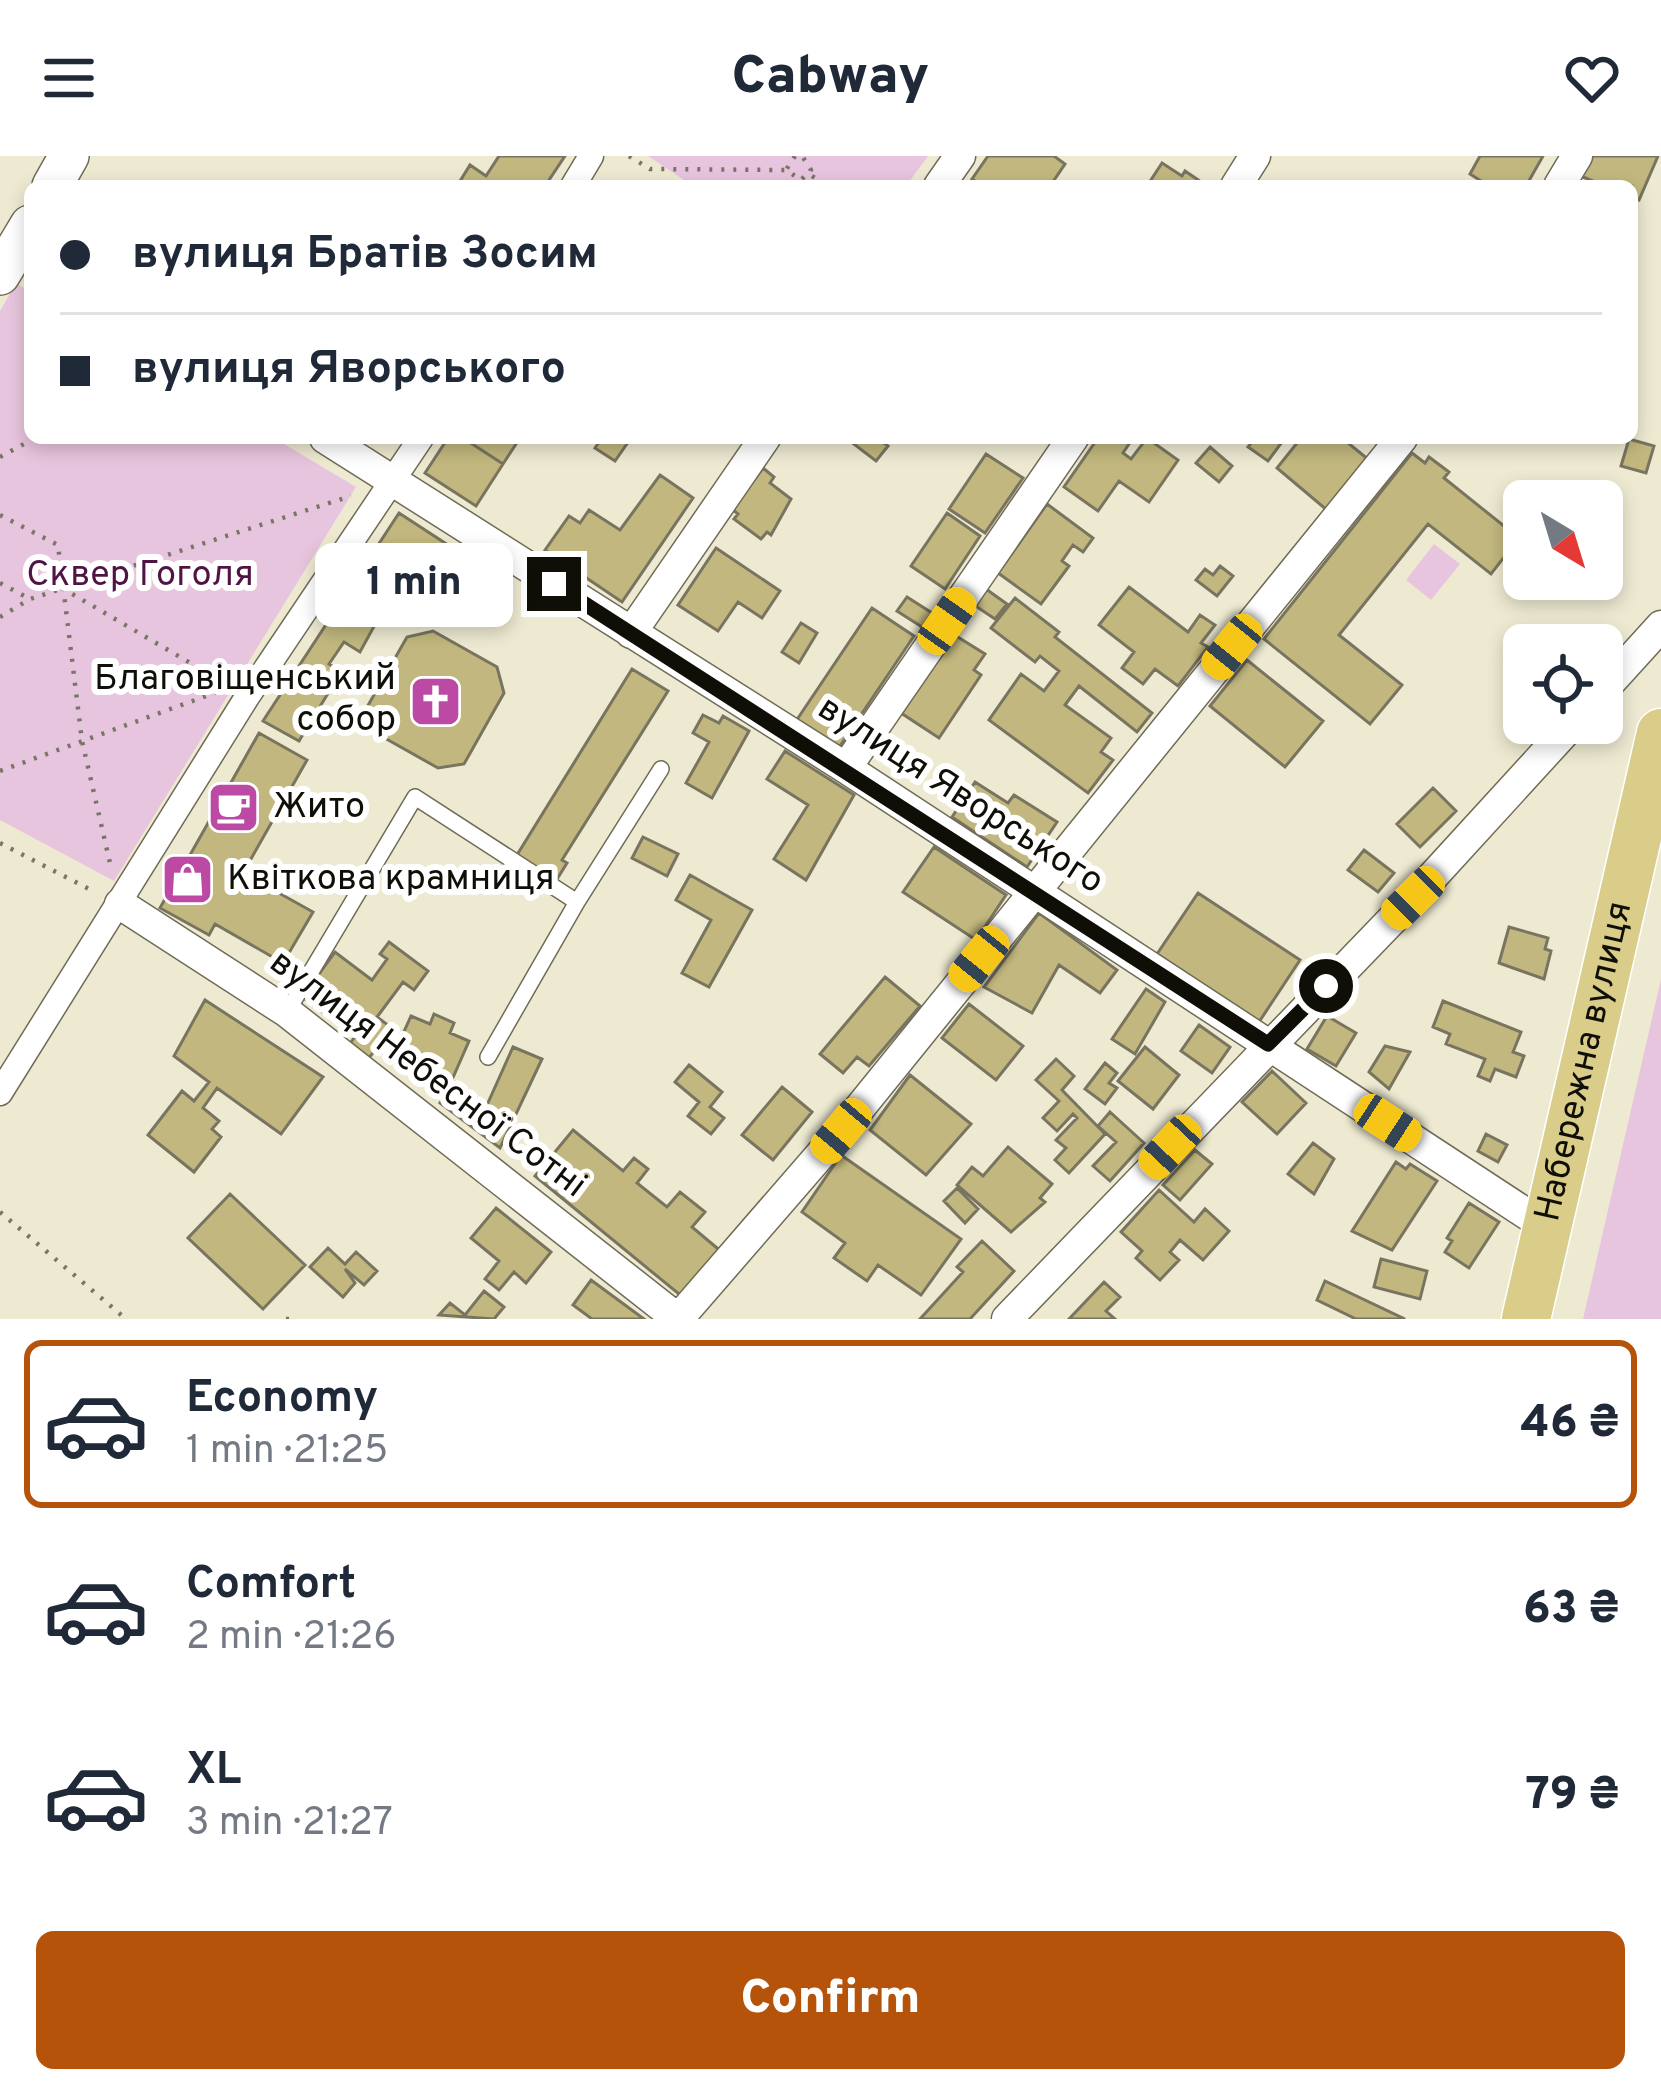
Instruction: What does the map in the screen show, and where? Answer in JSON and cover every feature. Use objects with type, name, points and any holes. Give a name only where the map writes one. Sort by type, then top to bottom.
[{"type":"main road","name":"Набережна вулиця","points":[[1526,1319],[1661,733]]},
{"type":"street","name":"вулиця Яворського","points":[[334,444],[847,768],[1548,1228]]},
{"type":"street","points":[[0,1093],[248,698],[417,444]]},
{"type":"street","points":[[631,633],[761,444]]},
{"type":"street","points":[[847,768],[1069,444]]},
{"type":"street","points":[[678,1319],[841,1131],[1397,444]]},
{"type":"street","points":[[1623,668],[1661,626]]},
{"type":"street","points":[[1007,1319],[1413,898],[1554,744]]},
{"type":"street","name":"вулиця Небесної Сотні","points":[[120,904],[287,1012],[678,1319]]},
{"type":"lane","points":[[488,1058],[577,902],[661,769]]},
{"type":"lane","points":[[287,1012],[415,796],[577,902]]},
{"type":"path","points":[[628,156],[650,169],[786,170]]},
{"type":"path","points":[[786,170],[793,157],[810,163],[810,174]]},
{"type":"path","points":[[786,170],[794,180],[810,174]]},
{"type":"path","points":[[810,174],[818,180]]},
{"type":"path","points":[[0,617],[62,588],[394,482]]},
{"type":"path","points":[[0,514],[58,545],[82,741],[120,904]]},
{"type":"path","points":[[0,583],[30,599]]},
{"type":"path","points":[[0,771],[231,687],[62,588]]},
{"type":"path","points":[[0,843],[120,904]]},
{"type":"path","points":[[0,1212],[126,1319]]},
{"type":"green space","points":[[648,156],[928,156],[910,180],[684,180]]},
{"type":"green space","name":"Сквер Гоголя","points":[[16,283],[24,288],[24,444],[284,444],[356,487],[114,881],[0,820],[0,311]]},
{"type":"green space","points":[[1434,544],[1460,564],[1431,600],[1406,580]]},
{"type":"green space","points":[[1661,979],[1661,1319],[1583,1319]]},
{"type":"building","points":[[499,156],[565,156],[549,180],[461,180],[470,165],[486,176]]},
{"type":"building","points":[[988,156],[1054,156],[1065,164],[1054,180],[972,179]]},
{"type":"building","points":[[1480,156],[1543,156],[1529,180],[1480,180],[1470,174]]},
{"type":"building","points":[[1590,156],[1658,156],[1639,200],[1638,180],[1590,180],[1578,175]]},
{"type":"building","points":[[1162,163],[1198,180],[1151,180]]},
{"type":"building","points":[[444,444],[472,444],[503,464],[476,506],[425,473]]},
{"type":"building","points":[[472,444],[516,444],[503,464]]},
{"type":"building","points":[[598,444],[627,444],[615,461],[595,448]]},
{"type":"building","points":[[854,444],[888,446],[876,461]]},
{"type":"building","points":[[1094,444],[1129,444],[1123,453],[1131,459],[1142,444],[1155,444],[1178,460],[1149,502],[1119,481],[1098,511],[1064,487]]},
{"type":"building","points":[[1250,444],[1281,444],[1268,461],[1248,447]]},
{"type":"building","points":[[1296,444],[1349,444],[1369,460],[1328,511],[1277,468]]},
{"type":"building","points":[[1628,444],[1654,446],[1646,473],[1621,466]]},
{"type":"building","points":[[1210,447],[1232,466],[1219,482],[1196,463]]},
{"type":"building","points":[[1412,453],[1425,463],[1429,457],[1449,472],[1444,478],[1503,525],[1503,559],[1491,574],[1428,524],[1339,635],[1402,685],[1370,724],[1264,639]]},
{"type":"building","points":[[986,454],[1023,478],[985,533],[949,509]]},
{"type":"building","points":[[763,468],[774,477],[770,483],[791,499],[771,535],[767,532],[761,539],[734,519],[738,514],[732,509]]},
{"type":"building","points":[[660,475],[693,498],[622,602],[545,550],[569,516],[580,523],[589,510],[620,530]]},
{"type":"building","points":[[1047,504],[1093,538],[1083,552],[1073,545],[1062,561],[1069,566],[1041,604],[998,573]]},
{"type":"building","points":[[399,513],[448,545],[426,580],[413,571],[399,592],[395,588],[360,652],[344,642],[329,664],[341,672],[299,741],[263,721]]},
{"type":"building","points":[[947,513],[980,536],[945,589],[911,566]]},
{"type":"building","points":[[716,548],[780,591],[762,618],[738,602],[718,631],[678,605]]},
{"type":"building","points":[[1220,566],[1233,576],[1217,596],[1196,580],[1205,569],[1213,575]]},
{"type":"building","points":[[1129,587],[1188,632],[1200,615],[1215,625],[1201,643],[1208,647],[1178,686],[1155,669],[1143,684],[1122,668],[1134,652],[1099,625]]},
{"type":"building","points":[[986,589],[1007,604],[995,619],[974,605]]},
{"type":"building","points":[[907,597],[932,613],[922,627],[897,611]]},
{"type":"building","points":[[1015,598],[1059,632],[1055,637],[1152,713],[1137,732],[1079,686],[1065,705],[1111,738],[1101,752],[1113,760],[1088,793],[989,720],[1021,674],[1044,691],[1059,671],[1040,656],[1035,662],[991,628]]},
{"type":"building","points":[[872,608],[914,636],[838,749],[796,721]]},
{"type":"building","points":[[801,623],[817,633],[799,663],[782,652]]},
{"type":"building","name":"Благовіщенський собор","points":[[433,631],[497,667],[504,693],[464,764],[438,768],[374,732],[366,709],[407,637]]},
{"type":"building","points":[[953,634],[985,654],[974,670],[981,675],[939,738],[901,713]]},
{"type":"building","points":[[1247,660],[1323,721],[1285,767],[1210,706]]},
{"type":"building","points":[[632,669],[668,691],[562,860],[567,863],[554,884],[517,855]]},
{"type":"building","points":[[703,715],[719,723],[723,716],[749,731],[712,798],[686,783],[709,742],[693,733]]},
{"type":"building","points":[[259,733],[307,760],[243,873],[313,912],[283,963],[215,924],[209,935],[160,908]]},
{"type":"building","points":[[785,751],[854,795],[806,880],[774,859],[808,805],[767,779]]},
{"type":"building","points":[[975,782],[1008,803],[1014,795],[1057,822],[1027,867],[952,817]]},
{"type":"building","points":[[1433,788],[1456,811],[1420,847],[1397,824]]},
{"type":"building","points":[[643,837],[678,854],[667,876],[632,858]]},
{"type":"building","points":[[934,847],[1006,895],[976,940],[903,892]]},
{"type":"building","points":[[1364,850],[1394,873],[1378,892],[1348,870]]},
{"type":"building","points":[[690,875],[752,910],[709,987],[682,973],[711,920],[676,900]]},
{"type":"building","points":[[1198,893],[1300,960],[1259,1022],[1157,954]]},
{"type":"building","points":[[1039,913],[1117,970],[1100,993],[1059,965],[1032,1013],[984,987]]},
{"type":"building","points":[[1509,927],[1548,938],[1545,949],[1551,951],[1544,979],[1499,963]]},
{"type":"building","points":[[389,942],[428,971],[414,990],[403,982],[377,1017],[392,1028],[369,1058],[350,1044],[355,1036],[302,997],[335,952],[372,980],[387,959],[380,954]]},
{"type":"building","points":[[885,977],[920,1006],[869,1066],[857,1057],[843,1073],[820,1054]]},
{"type":"building","points":[[1146,989],[1165,1002],[1135,1054],[1112,1039]]},
{"type":"building","points":[[205,1000],[323,1077],[281,1134],[217,1088],[203,1108],[219,1121],[212,1129],[221,1137],[194,1172],[148,1135],[182,1091],[194,1101],[209,1082],[174,1056]]},
{"type":"building","points":[[1443,1001],[1521,1032],[1513,1052],[1524,1056],[1516,1077],[1495,1069],[1490,1081],[1478,1076],[1485,1059],[1446,1044],[1450,1034],[1433,1027]]},
{"type":"building","points":[[969,1004],[1023,1046],[996,1080],[942,1038]]},
{"type":"building","points":[[434,1014],[454,1023],[450,1033],[469,1041],[451,1082],[393,1056],[411,1016],[430,1024]]},
{"type":"building","points":[[1327,1016],[1356,1033],[1336,1066],[1307,1049]]},
{"type":"building","points":[[1199,1025],[1230,1047],[1212,1073],[1181,1051]]},
{"type":"building","points":[[1385,1046],[1410,1052],[1389,1089],[1369,1072]]},
{"type":"building","points":[[513,1047],[542,1059],[500,1148],[440,1103],[455,1082],[487,1105]]},
{"type":"building","points":[[1145,1047],[1179,1075],[1153,1109],[1118,1081]]},
{"type":"building","points":[[1056,1059],[1074,1076],[1062,1090],[1105,1134],[1069,1173],[1055,1160],[1066,1148],[1056,1140],[1077,1118],[1073,1114],[1057,1131],[1043,1118],[1059,1101],[1036,1080]]},
{"type":"building","points":[[1105,1063],[1117,1073],[1109,1083],[1117,1088],[1105,1104],[1085,1089]]},
{"type":"building","points":[[689,1065],[722,1092],[710,1107],[724,1118],[711,1134],[688,1116],[699,1102],[675,1082]]},
{"type":"building","points":[[1272,1071],[1306,1103],[1277,1134],[1242,1102]]},
{"type":"building","points":[[910,1075],[971,1124],[926,1175],[870,1130]]},
{"type":"building","points":[[782,1087],[812,1112],[773,1160],[742,1135]]},
{"type":"building","points":[[1110,1112],[1144,1143],[1110,1181],[1093,1166],[1116,1142],[1098,1126]]},
{"type":"building","points":[[573,1130],[623,1171],[634,1158],[648,1169],[637,1183],[667,1207],[680,1192],[705,1212],[692,1227],[723,1253],[685,1299],[535,1176]]},
{"type":"building","points":[[1486,1134],[1507,1145],[1498,1162],[1478,1151]]},
{"type":"building","points":[[1313,1143],[1334,1159],[1314,1194],[1288,1174]]},
{"type":"building","points":[[1008,1147],[1052,1184],[1040,1198],[1045,1202],[1011,1232],[957,1185],[972,1167],[983,1176]]},
{"type":"building","points":[[1195,1150],[1212,1164],[1180,1200],[1163,1185]]},
{"type":"building","points":[[841,1155],[961,1239],[921,1295],[878,1265],[867,1281],[834,1258],[845,1243],[802,1212]]},
{"type":"building","points":[[1396,1162],[1406,1169],[1410,1164],[1437,1181],[1392,1250],[1352,1231]]},
{"type":"building","points":[[957,1188],[978,1209],[965,1223],[944,1201]]},
{"type":"building","points":[[1159,1190],[1194,1222],[1205,1209],[1229,1231],[1203,1260],[1180,1240],[1170,1252],[1179,1260],[1160,1280],[1136,1258],[1142,1251],[1121,1232]]},
{"type":"building","points":[[230,1194],[305,1265],[263,1309],[188,1238]]},
{"type":"building","points":[[1469,1203],[1499,1222],[1469,1268],[1445,1252],[1452,1241],[1447,1238]]},
{"type":"building","points":[[496,1208],[551,1252],[526,1283],[514,1272],[499,1290],[485,1279],[499,1261],[471,1238]]},
{"type":"building","points":[[982,1241],[1014,1271],[970,1319],[920,1319],[963,1272],[957,1267]]},
{"type":"building","points":[[328,1248],[345,1264],[356,1252],[377,1271],[364,1285],[345,1269],[355,1283],[343,1297],[310,1267]]},
{"type":"building","points":[[1381,1259],[1427,1271],[1420,1299],[1374,1287]]},
{"type":"building","points":[[591,1280],[644,1319],[592,1319],[573,1305]]},
{"type":"building","points":[[1325,1281],[1405,1319],[1356,1319],[1317,1300]]},
{"type":"building","points":[[1104,1282],[1120,1297],[1106,1311],[1115,1319],[1069,1319]]},
{"type":"building","points":[[484,1291],[504,1307],[494,1319],[439,1315],[450,1303],[465,1315]]},
{"type":"place","name":"Благовіщенський собор","points":[[435,701]]},
{"type":"place","name":"Жито","points":[[234,808]]},
{"type":"place","name":"Квіткова крамниця","points":[[188,880]]},
{"type":"route","points":[[554,584],[847,768],[1268,1044],[1326,986]]}]
